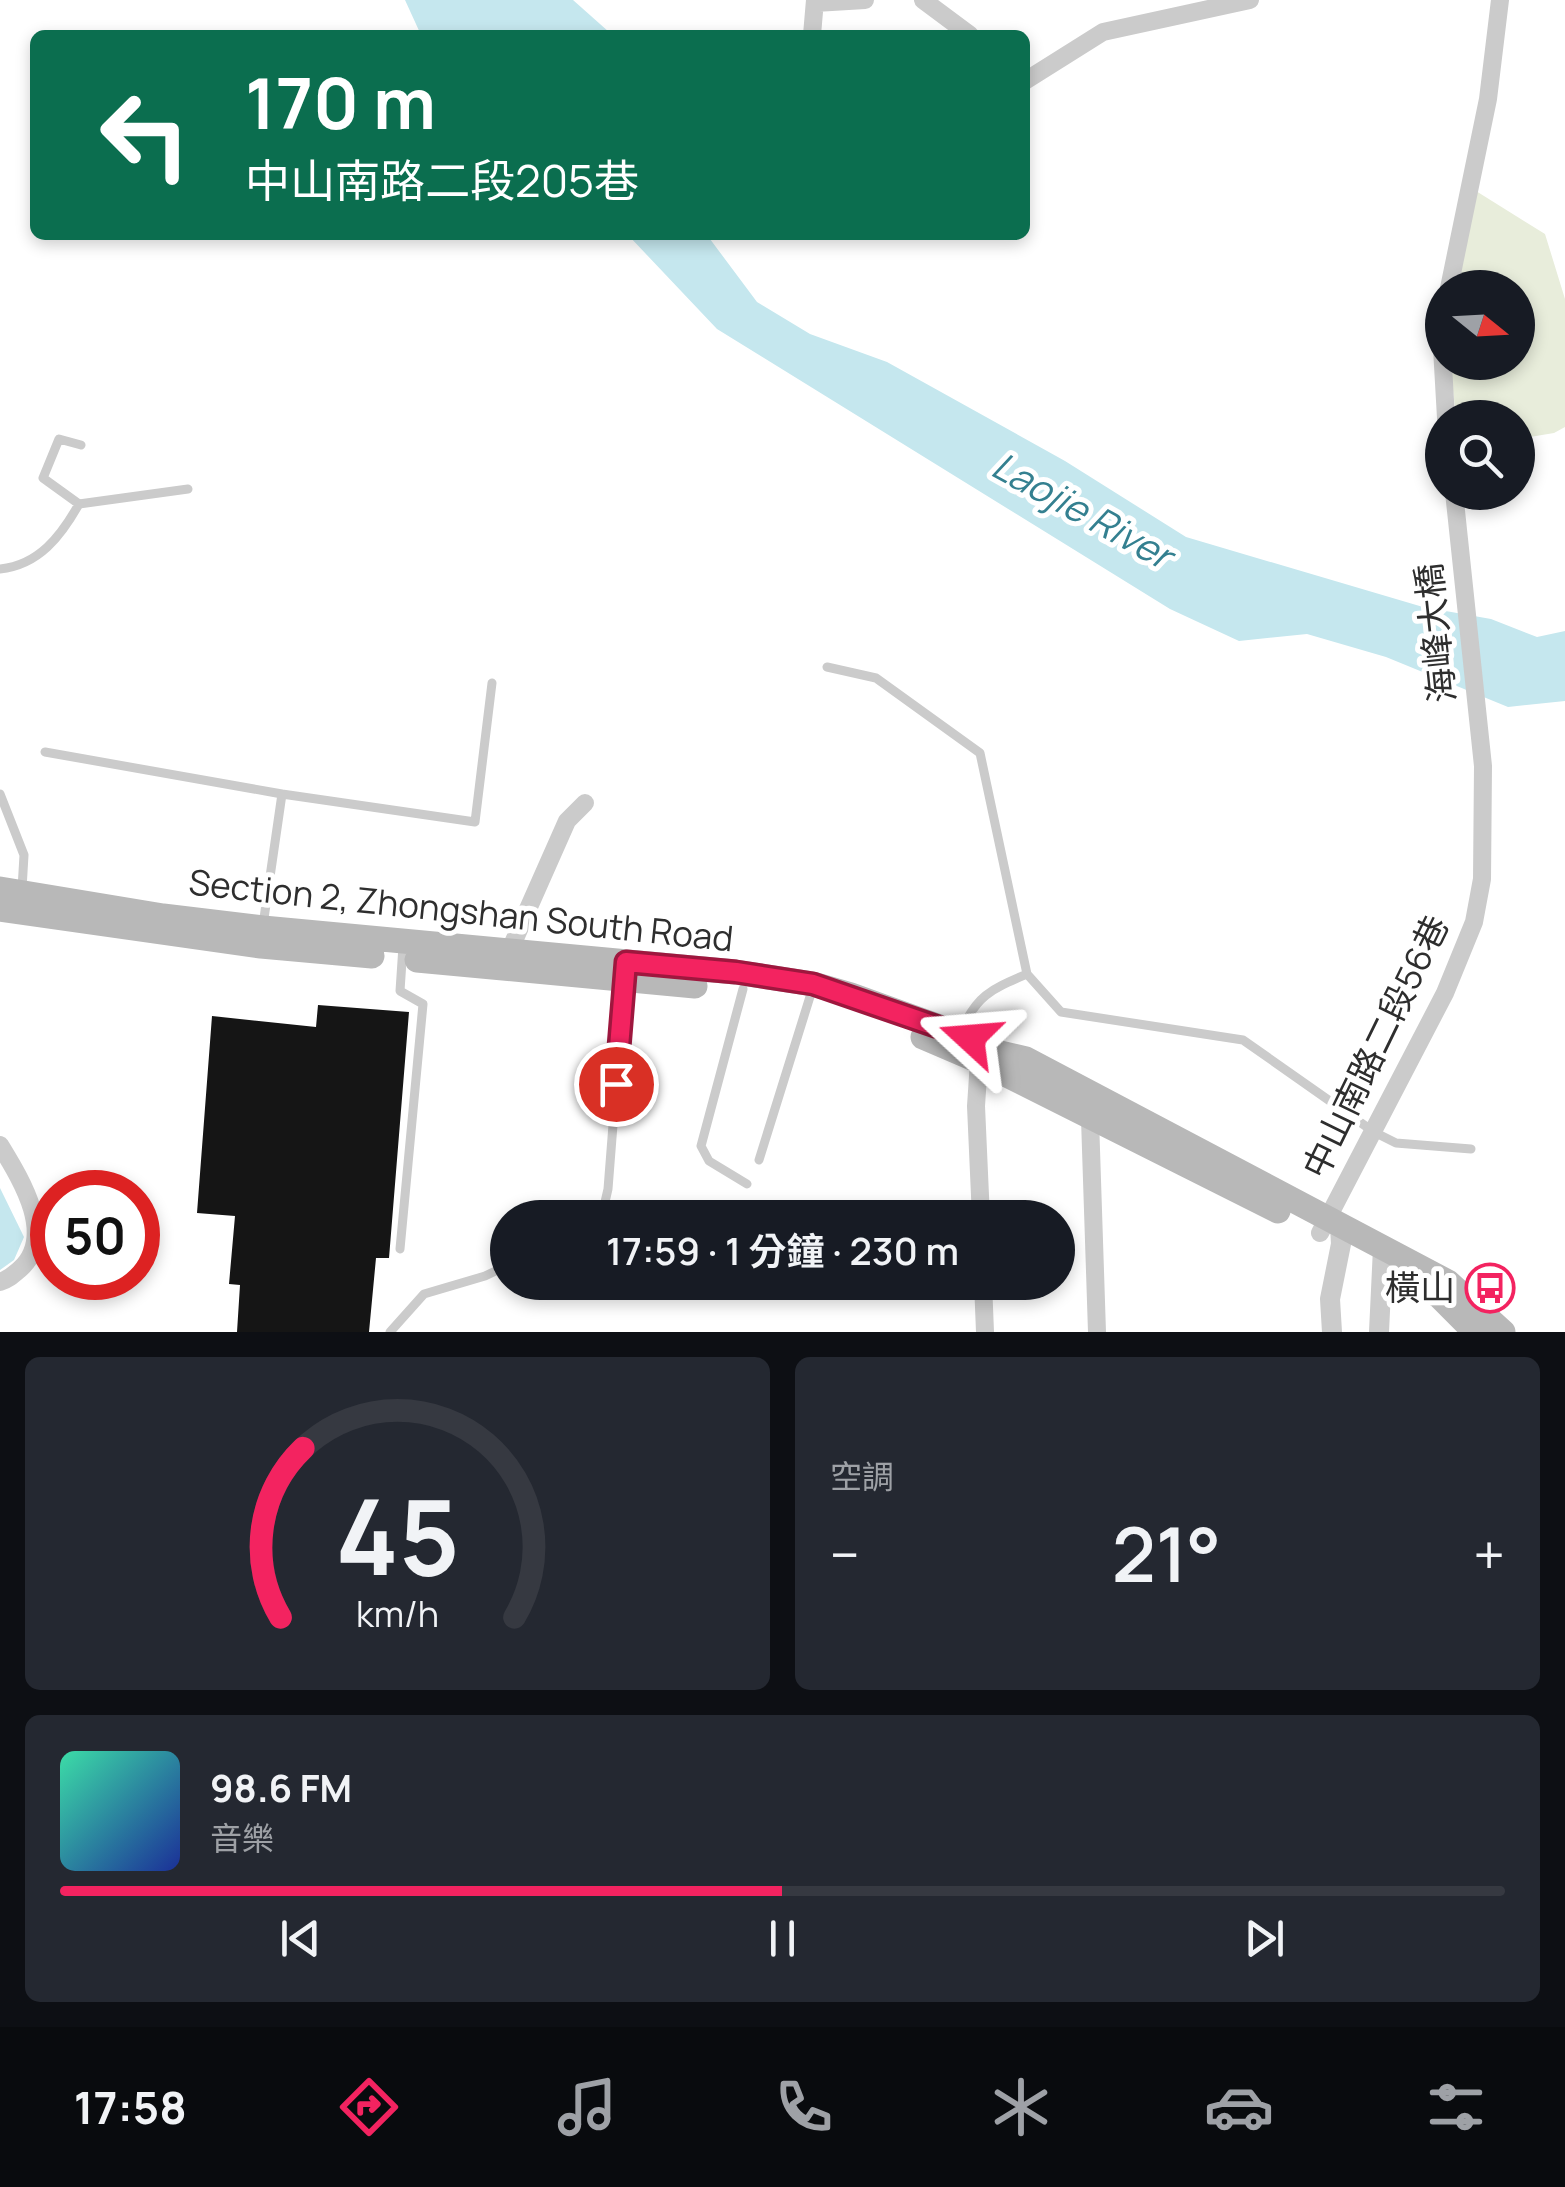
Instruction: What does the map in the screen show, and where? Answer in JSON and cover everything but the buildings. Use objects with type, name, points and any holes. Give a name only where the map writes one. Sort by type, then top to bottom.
[{"type":"main road","name":"Section 2, Zhongshan South Road","points":[[10,900],[263,928],[403,950],[625,971],[736,972],[811,992],[960,1034],[1000,1053],[1026,1059],[1443,1289]]},
{"type":"main road","name":"Section 2, Zhongshan South Road","points":[[10,900],[260,946],[509,952],[743,990],[811,992],[979,1062],[1090,1119],[1332,1230]]},
{"type":"main road","points":[[1443,1289],[1474,1332]]},
{"type":"main road","points":[[1443,1289],[1503,1332]]},
{"type":"street","points":[[812,30],[815,2],[865,0]]},
{"type":"street","points":[[923,0],[963,30]]},
{"type":"street","points":[[1030,77],[1103,32],[1250,0]]},
{"type":"street","points":[[1453,270],[1488,100],[1500,0]]},
{"type":"street","name":"海峰大橋","points":[[1456,510],[1483,766]]},
{"type":"street","name":"中山南路二段56巷","points":[[1332,1230],[1374,1132],[1446,992],[1474,922],[1482,880],[1483,766]]},
{"type":"street","points":[[509,952],[566,821],[585,803]]},
{"type":"street","points":[[979,1062],[976,1106],[980,1200]]},
{"type":"street","points":[[1090,1119],[1097,1332]]},
{"type":"street","points":[[0,1145],[21,1179],[31,1206],[36,1242],[27,1262],[8,1280],[0,1282]]},
{"type":"street","points":[[1332,1230],[1332,1332]]},
{"type":"street","points":[[1379,1332],[1384,1257]]},
{"type":"street","points":[[984,1300],[985,1332]]},
{"type":"lane","points":[[82,445],[59,439],[43,478],[80,504],[188,489]]},
{"type":"lane","points":[[0,569],[42,555],[66,528],[80,504]]},
{"type":"lane","points":[[827,667],[876,678],[980,753],[1027,974],[1061,1012],[1244,1040],[1374,1132],[1396,1143],[1471,1149]]},
{"type":"lane","points":[[45,752],[282,794],[475,822],[492,683]]},
{"type":"lane","points":[[0,794],[24,855],[10,900]]},
{"type":"lane","points":[[263,928],[282,794]]},
{"type":"lane","points":[[400,1249],[422,1004],[400,991],[403,950]]},
{"type":"lane","points":[[605,1200],[625,971]]},
{"type":"lane","points":[[960,1034],[972,1006],[999,986],[1027,974]]},
{"type":"lane","points":[[743,990],[701,1146],[709,1161],[748,1184]]},
{"type":"lane","points":[[759,1160],[811,992]]},
{"type":"lane","points":[[390,1332],[424,1294],[490,1274]]},
{"type":"green space","points":[[1476,191],[1545,234],[1565,299],[1565,427],[1535,436],[1535,400],[1454,400],[1452,380],[1535,380],[1535,270],[1460,270]]},
{"type":"water","points":[[405,0],[573,0],[607,30],[419,30]]},
{"type":"water","name":"Laojie River","points":[[633,240],[711,240],[757,302],[810,334],[887,362],[1065,461],[1186,537],[1423,607],[1491,619],[1537,637],[1565,631],[1565,701],[1508,707],[1386,657],[1307,634],[1239,641],[1170,609],[717,329]]},
{"type":"water","points":[[0,1188],[24,1237],[14,1260],[0,1270]]},
{"type":"place","name":"橫山","points":[[1490,1288]]},
{"type":"route","points":[[616,1084],[626,962],[813,984],[970,1038]]}]
